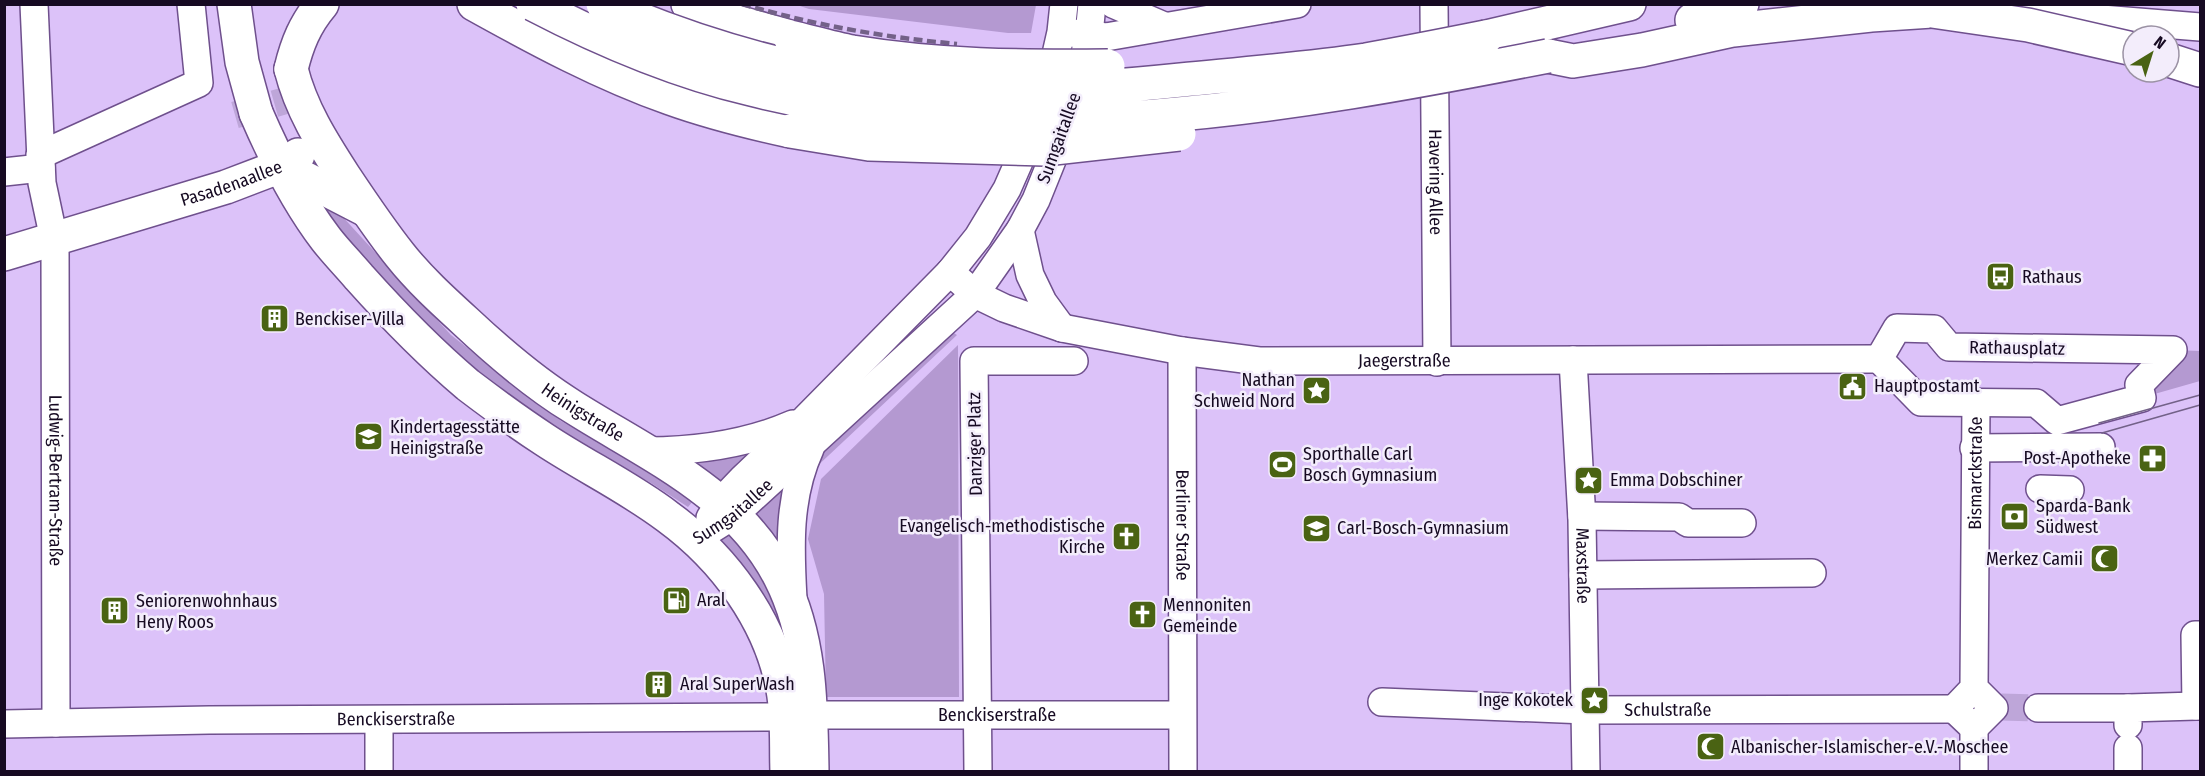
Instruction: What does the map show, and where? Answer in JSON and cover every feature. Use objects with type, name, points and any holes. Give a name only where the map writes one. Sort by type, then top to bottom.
[{"type":"main road","name":"Heinigstraße","points":[[234,4],[242,62],[256,113],[279,179],[326,240],[379,300],[468,384],[545,440],[667,516],[696,539],[727,573],[755,615],[769,643],[784,692],[798,716],[812,771]]},
{"type":"main road","name":"Heinigstraße","points":[[292,4],[287,35],[291,69],[302,105],[313,128],[367,211],[401,256],[432,291],[493,347],[571,406],[685,475],[727,508],[752,534],[768,556],[793,604],[804,650],[798,716],[787,771]]},
{"type":"main road","points":[[291,69],[301,35],[322,4]]},
{"type":"main road","points":[[474,4],[565,53],[668,98],[730,117],[790,131],[869,144],[1045,149],[1287,121],[1308,100]]},
{"type":"main road","points":[[533,4],[574,26],[698,74],[751,89],[805,101],[894,115],[961,120],[1028,121],[1203,111],[1308,100],[1401,85],[1548,56],[1717,13],[1742,4]]},
{"type":"main road","points":[[603,4],[638,20],[710,45],[764,61],[861,81],[973,90],[1038,91],[1104,88],[1366,60],[1486,37],[1629,4]]},
{"type":"main road","points":[[688,4],[740,22],[851,52],[952,64],[1022,67],[1133,66],[1211,77]]},
{"type":"main road","points":[[1486,37],[1559,4]]},
{"type":"main road","points":[[1548,56],[1573,61],[1642,50],[1733,30],[1871,15],[2010,6]]},
{"type":"main road","points":[[1932,11],[2028,25],[2093,38],[2121,31]]},
{"type":"main road","points":[[2181,64],[2200,70]]},
{"type":"main road","points":[[226,187],[239,168],[247,150],[256,113]]},
{"type":"main road","points":[[313,128],[310,141],[279,179],[367,211]]},
{"type":"main road","name":"Pasadenaallee","points":[[4,261],[55,241],[226,187],[279,179]]},
{"type":"main road","name":"Pasadenaallee","points":[[4,254],[279,179]]},
{"type":"street","name":"Ludwig-Bertram-Straße","points":[[34,4],[40,162],[42,183],[55,241],[56,723]]},
{"type":"street","points":[[4,172],[40,162],[199,83],[191,4]]},
{"type":"street","name":"Sumgaitallee","points":[[809,431],[950,272],[978,237],[1007,189],[1044,104],[1056,62],[1064,4]]},
{"type":"street","name":"Sumgaitallee","points":[[696,539],[809,431],[975,294],[1020,230],[1036,200],[1073,108],[1089,35],[1092,4]]},
{"type":"street","points":[[1113,4],[1165,27]]},
{"type":"street","points":[[1061,32],[1106,37],[1297,4]]},
{"type":"street","name":"Havering Allee","points":[[1434,4],[1437,362]]},
{"type":"street","points":[[2010,6],[2134,24]]},
{"type":"street","points":[[2181,26],[2200,27]]},
{"type":"street","points":[[1073,108],[1114,57],[1131,44],[1165,27]]},
{"type":"street","points":[[941,85],[1056,62]]},
{"type":"street","points":[[1020,230],[1030,275],[1043,302],[1062,328]]},
{"type":"street","name":"Jaegerstraße","points":[[950,272],[975,294],[1004,309],[1062,328],[1182,351],[1281,363],[1879,359]]},
{"type":"street","name":"Rathausplatz","points":[[1897,328],[1934,329],[1949,347],[2173,350],[2139,385],[2142,398],[2057,421],[2036,403],[1976,402],[1921,402],[1879,359],[1897,328]]},
{"type":"street","name":"Berliner Straße","points":[[1182,351],[1183,771]]},
{"type":"street","name":"Maxstraße","points":[[1572,360],[1582,516],[1586,771]]},
{"type":"street","name":"Danziger Platz","points":[[978,771],[974,361],[1074,361]]},
{"type":"street","name":"Bismarckstraße","points":[[1974,688],[1976,402]]},
{"type":"street","points":[[1974,448],[2094,448],[2080,414]]},
{"type":"street","points":[[647,451],[676,451],[739,442],[761,436],[809,431],[794,496],[791,535],[793,604]]},
{"type":"street","points":[[2040,489],[2070,490]]},
{"type":"street","points":[[1582,516],[1679,517],[1688,523],[1742,523]]},
{"type":"street","points":[[1583,575],[1812,573]]},
{"type":"street","points":[[2038,708],[2092,699],[2128,738],[2198,706],[2195,635],[2200,635]]},
{"type":"street","points":[[1974,728],[1997,708],[1974,688],[1954,709],[1974,728],[1974,771]]},
{"type":"street","name":"Schulstraße","points":[[1383,702],[1586,710],[1954,709]]},
{"type":"street","name":"Benckiserstraße","points":[[4,724],[209,720],[379,721],[798,716],[1182,715]]},
{"type":"street","points":[[379,721],[379,771]]},
{"type":"shaded area","points":[[797,5],[1036,5],[1031,33],[1008,33],[809,9]]},
{"type":"shaded area","points":[[318,197],[341,215],[451,335],[561,421],[672,484],[693,501],[688,507],[651,483],[496,395],[342,246]]},
{"type":"shaded area","points":[[949,330],[957,335],[812,471],[802,556],[811,459]]},
{"type":"shaded area","points":[[958,345],[959,697],[826,697],[824,594],[808,539],[821,479]]},
{"type":"shaded area","points":[[2174,350],[2200,351],[2200,381],[2144,397]]},
{"type":"shaded area","points":[[761,443],[738,462],[721,483],[686,458]]},
{"type":"shaded area","points":[[786,479],[783,552],[755,513]]},
{"type":"shaded area","points":[[726,530],[748,557],[765,586],[790,650],[719,548],[718,531]]},
{"type":"tunnel","points":[[235,115],[315,92]]},
{"type":"tunnel","points":[[2001,707],[2038,708]]},
{"type":"tram line","points":[[2099,423],[2200,395]]},
{"type":"tram line","points":[[2102,433],[2200,405]]},
{"type":"railway","points":[[742,4],[848,29],[957,44]]},
{"type":"place","name":"Rathaus","points":[[2001,277]]},
{"type":"place","name":"Benckiser-Villa","points":[[274,319]]},
{"type":"place","name":"Hauptpostamt","points":[[1853,386]]},
{"type":"place","name":"Nathan Schweid Nord","points":[[1316,390]]},
{"type":"place","name":"Kindertagesstätte Heinigstraße","points":[[369,437]]},
{"type":"place","name":"Post-Apotheke","points":[[2152,458]]},
{"type":"place","name":"Sporthalle Carl Bosch Gymnasium","points":[[1282,464]]},
{"type":"place","name":"Emma Dobschiner","points":[[1589,480]]},
{"type":"place","name":"Sparda-Bank Südwest","points":[[2015,516]]},
{"type":"place","name":"Carl-Bosch-Gymnasium","points":[[1316,528]]},
{"type":"place","name":"Evangelisch-methodistische Kirche","points":[[1126,536]]},
{"type":"place","name":"Merkez Camii","points":[[2104,559]]},
{"type":"place","name":"Aral","points":[[676,600]]},
{"type":"place","name":"Seniorenwohnhaus Heny Roos","points":[[115,611]]},
{"type":"place","name":"Mennoniten Gemeinde","points":[[1142,615]]},
{"type":"place","name":"Aral SuperWash","points":[[659,684]]},
{"type":"place","name":"Inge Kokotek","points":[[1594,700]]},
{"type":"place","name":"Albanischer-Islamischer-e.V.-Moschee","points":[[1710,747]]}]
